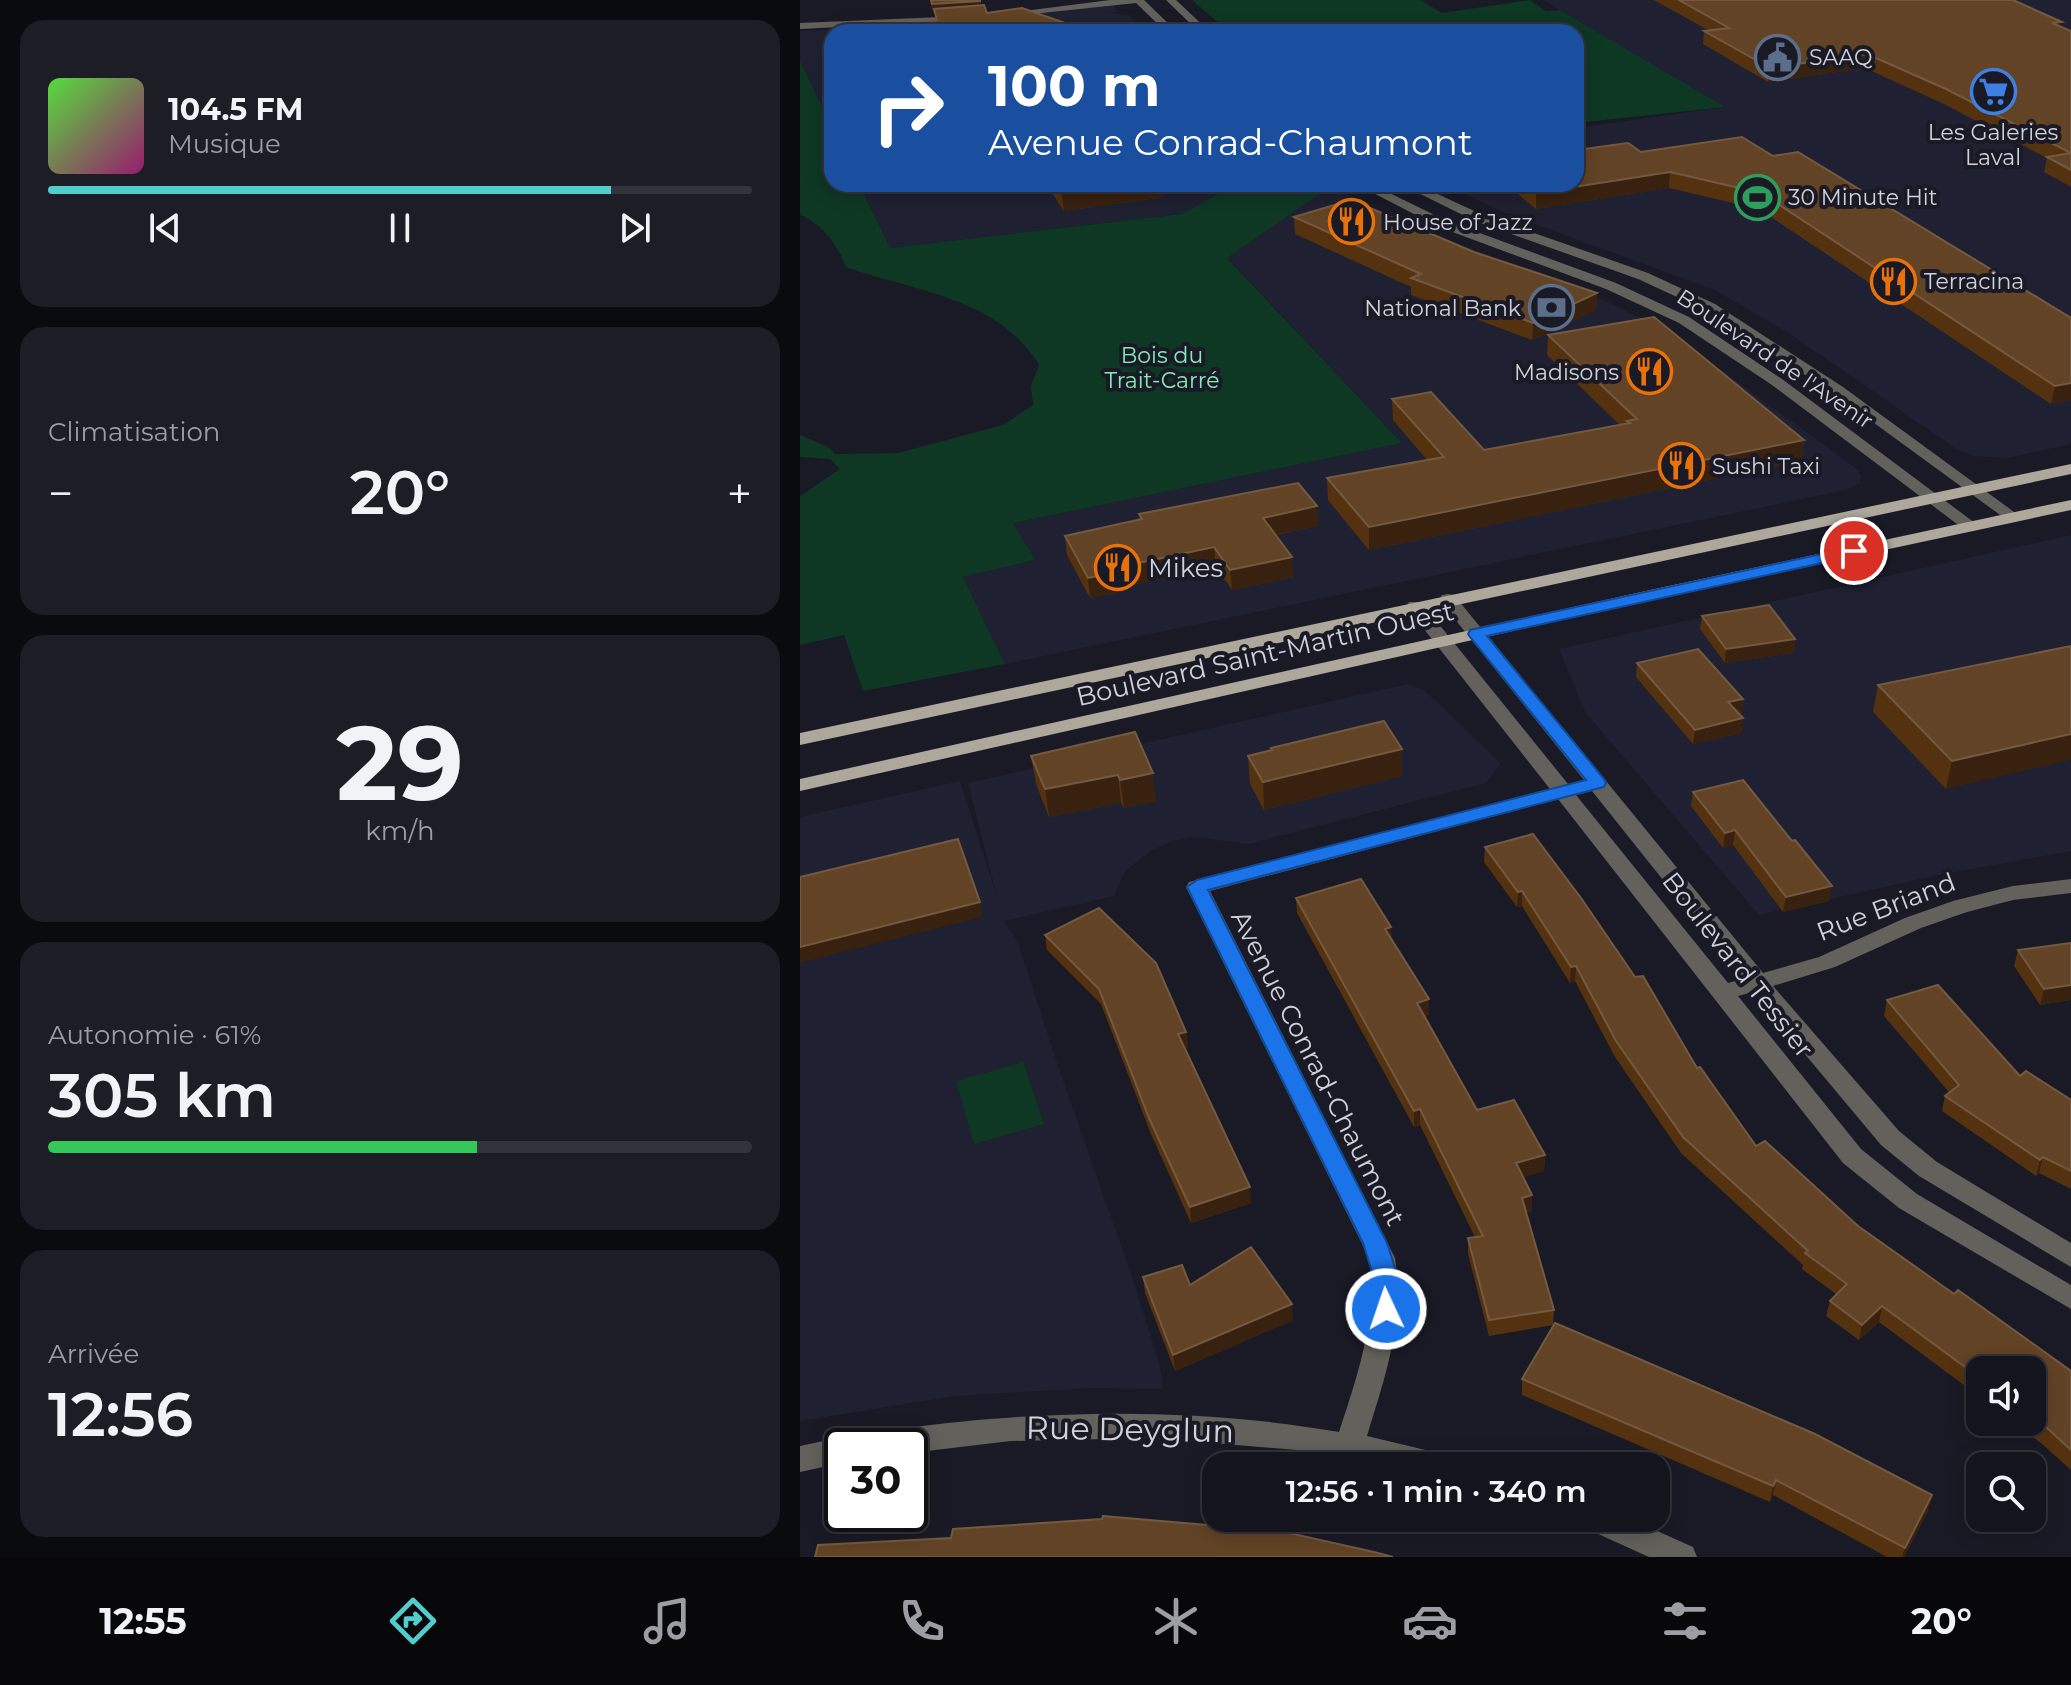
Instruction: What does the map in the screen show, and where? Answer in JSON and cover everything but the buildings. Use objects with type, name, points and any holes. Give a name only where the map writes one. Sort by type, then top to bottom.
[{"type":"main road","name":"Boulevard Saint-Martin Ouest","points":[[800,739],[2071,469]]},
{"type":"main road","name":"Boulevard Saint-Martin Ouest","points":[[800,785],[2071,505]]},
{"type":"street","points":[[993,15],[1138,0],[1164,24]]},
{"type":"street","points":[[1171,0],[1196,24]]},
{"type":"street","points":[[838,24],[973,17]]},
{"type":"street","points":[[800,26],[824,25]]},
{"type":"street","name":"Boulevard de l'Avenir","points":[[1378,192],[1443,224],[1596,280],[1667,310],[1737,354],[1971,526]]},
{"type":"street","name":"Boulevard de l'Avenir","points":[[1423,192],[1479,218],[1643,276],[1710,307],[1779,349],[2013,517]]},
{"type":"street","name":"Boulevard Tessier","points":[[1448,599],[1758,983],[1874,1121],[1928,1169],[2071,1256]]},
{"type":"street","name":"Boulevard Tessier","points":[[1415,606],[1725,992],[1838,1139],[1869,1172],[1930,1215],[2071,1298]]},
{"type":"street","name":"Avenue Conrad-Chaumont","points":[[1350,1444],[1368,1389],[1386,1309],[1382,1258],[1197,887],[1597,783]]},
{"type":"street","name":"Rue Briand","points":[[1725,992],[1827,962],[1913,923],[1961,906],[2013,893],[2071,886]]},
{"type":"street","name":"Rue Deyglun","points":[[928,1438],[1003,1429],[1126,1425],[1251,1430],[1350,1444],[1382,1452]]},
{"type":"street","points":[[800,1459],[824,1454]]},
{"type":"street","points":[[1627,1532],[1682,1557]]},
{"type":"shaded area","points":[[1543,0],[2071,0],[2071,444],[2007,458],[1973,456],[1958,450],[1789,333],[1715,290],[1502,212],[1461,192],[1584,192],[1584,127],[1724,107]]},
{"type":"shaded area","points":[[1113,5],[1118,11],[1110,13],[1129,15],[1139,24],[934,24]]},
{"type":"shaded area","points":[[824,30],[824,110],[800,60],[800,31]]},
{"type":"shaded area","points":[[863,192],[1222,192],[1182,214],[890,248]]},
{"type":"shaded area","points":[[1323,192],[1341,192],[1466,250],[1585,291],[1669,332],[1857,469],[1861,476],[1860,483],[1846,490],[1005,664],[963,577],[1034,560],[1012,523],[1402,443],[1227,257]]},
{"type":"shaded area","points":[[2071,535],[2071,851],[1938,875],[1759,915],[1585,712],[1559,649]]},
{"type":"shaded area","points":[[1408,684],[1424,690],[1501,763],[1486,783],[1249,844],[1193,837],[1173,841],[1152,850],[1125,871],[1114,896],[1004,921],[1017,940],[1127,1262],[1160,1365],[1163,1389],[1090,1388],[955,1396],[800,1421],[800,817],[960,781],[998,900],[968,783]]},
{"type":"green space","points":[[1192,0],[1421,0],[1442,13],[1530,0],[1546,11],[1560,10],[1584,24],[1220,24]]},
{"type":"green space","points":[[1584,24],[1725,107],[1584,122]]},
{"type":"green space","name":"Bois du Trait-Carré","points":[[800,60],[824,110],[824,192],[863,192],[890,248],[1182,214],[1222,192],[1323,192],[1227,258],[1402,443],[1013,523],[1035,560],[963,577],[1005,664],[863,691],[844,635],[800,645],[800,496],[840,469],[830,459],[800,457],[800,435],[830,448],[835,454],[898,453],[1003,425],[1033,405],[1031,386],[1039,365],[1022,342],[978,310],[846,267],[828,236],[800,214]]},
{"type":"green space","points":[[1023,1062],[1044,1124],[974,1144],[956,1081]]},
{"type":"place","name":"SAAQ","points":[[1778,57]]},
{"type":"place","name":"Les Galeries Laval","points":[[1993,91]]},
{"type":"place","name":"30 Minute Hit","points":[[1757,197]]},
{"type":"place","name":"House of Jazz","points":[[1352,222]]},
{"type":"place","name":"Terracina","points":[[1893,281]]},
{"type":"place","name":"National Bank","points":[[1552,308]]},
{"type":"place","name":"Madisons","points":[[1650,372]]},
{"type":"place","name":"Sushi Taxi","points":[[1681,466]]},
{"type":"place","name":"Mikes","points":[[1117,568]]},
{"type":"route","points":[[1386,1309],[1382,1258],[1197,887],[1597,783],[1476,634],[1854,551]]}]
